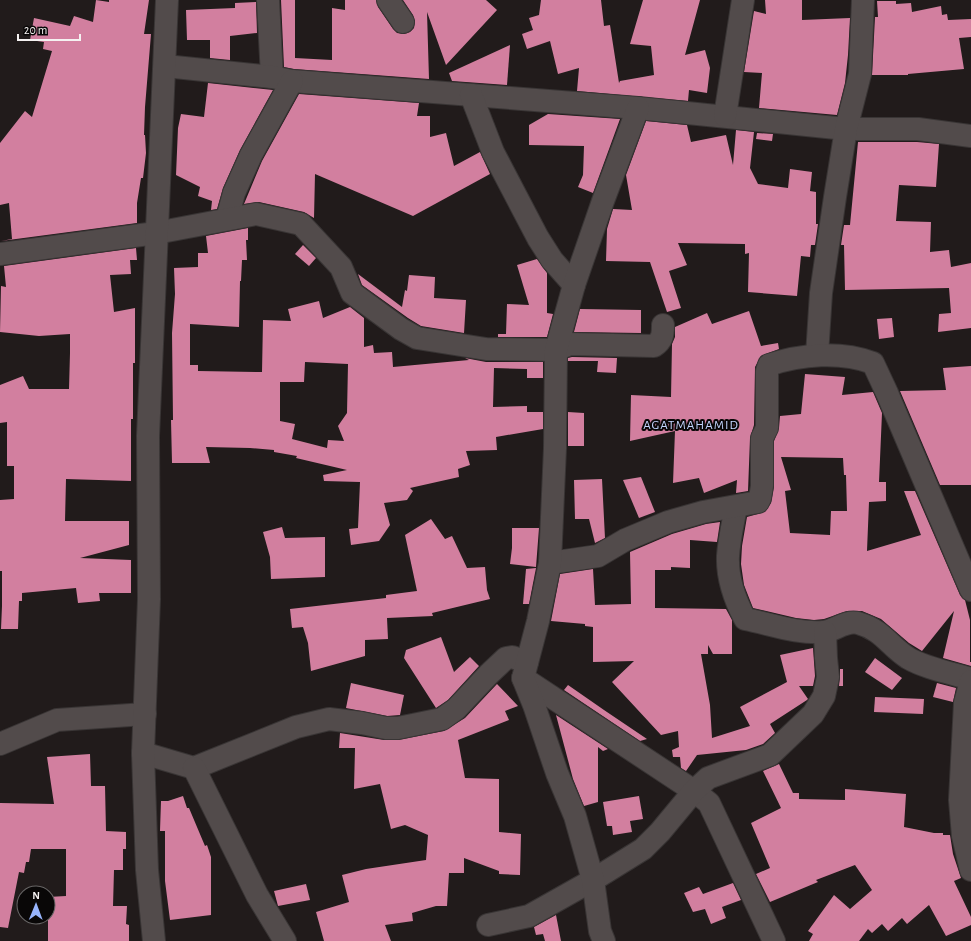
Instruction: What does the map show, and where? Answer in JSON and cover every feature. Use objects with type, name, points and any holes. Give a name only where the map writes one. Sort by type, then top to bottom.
[{"type":"street","points":[[154,941],[147,870],[143,753],[149,599],[148,436],[167,0]]},
{"type":"street","points":[[227,219],[234,193],[252,155],[282,79],[268,0]]},
{"type":"street","points":[[388,0],[403,22]]},
{"type":"street","points":[[725,116],[743,0]]},
{"type":"street","points":[[817,355],[821,293],[846,129],[860,74],[863,0]]},
{"type":"street","points":[[165,66],[282,79],[638,108],[846,129],[918,129],[971,136]]},
{"type":"street","points":[[471,95],[493,152],[538,238],[552,260],[574,285]]},
{"type":"street","points":[[604,941],[600,931],[592,880],[575,816],[557,773],[534,705],[525,670],[550,563],[556,350],[574,285],[603,201],[638,108]]},
{"type":"street","points":[[0,254],[156,233],[256,214],[302,224],[341,267],[352,293],[401,329],[417,338],[486,349],[556,350],[570,344],[654,346],[658,344],[662,338],[663,325]]},
{"type":"street","points":[[550,563],[598,556],[625,540],[668,522],[703,512],[758,502],[762,486],[762,438],[767,428],[767,371],[769,365],[784,360],[817,355],[859,358],[873,363],[971,590]]},
{"type":"street","points":[[736,507],[728,557],[731,583],[736,601],[745,619],[802,632],[825,632],[845,624],[855,622],[868,626],[882,635],[907,657],[918,663],[971,680],[960,800],[963,836],[971,870]]},
{"type":"street","points":[[488,925],[529,916],[592,880],[643,849],[660,832],[694,791],[708,778],[770,755],[813,714],[824,696],[828,677],[825,632]]},
{"type":"street","points":[[143,753],[194,768],[296,728],[329,719],[386,728],[398,728],[442,719],[456,709],[506,658],[512,657],[525,670],[709,803],[774,941]]},
{"type":"street","points":[[0,744],[57,720],[145,714]]},
{"type":"street","points":[[194,768],[257,895],[285,941]]},
{"type":"building","points":[[96,0],[109,2],[109,0],[149,0],[144,34],[151,34],[145,107],[144,135],[146,153],[143,178],[141,178],[137,203],[137,223],[1,241],[12,239],[9,203],[0,205],[0,143],[25,111],[32,117],[52,51],[43,49],[44,42],[30,40],[34,18],[70,26],[74,16],[93,22]]},
{"type":"building","points":[[281,0],[295,0],[295,58],[332,60],[332,8],[345,10],[345,0],[376,0],[378,7],[393,29],[397,33],[404,34],[410,32],[414,28],[415,21],[413,15],[403,0],[486,0],[497,10],[446,65],[427,12],[429,79],[284,67]]},
{"type":"building","points":[[541,0],[601,0],[604,26],[610,25],[619,83],[620,81],[654,75],[651,46],[630,44],[643,0],[700,0],[685,55],[705,50],[710,68],[707,93],[689,90],[688,101],[577,91],[579,68],[558,74],[550,41],[527,49],[522,34],[533,30],[529,18],[539,15]]},
{"type":"building","points":[[765,0],[802,0],[802,20],[850,18],[845,83],[837,115],[759,108],[762,73],[744,72],[754,11],[766,14]]},
{"type":"building","points":[[877,1],[896,1],[896,4],[911,3],[912,12],[941,6],[942,15],[947,14],[948,20],[971,19],[971,37],[959,38],[964,69],[908,75],[872,75],[875,17],[878,17]]},
{"type":"building","points":[[256,2],[257,33],[230,36],[230,60],[210,58],[210,40],[187,40],[186,10],[235,8],[235,3]]},
{"type":"building","points":[[510,45],[507,85],[452,81],[449,73]]},
{"type":"building","points":[[208,83],[273,90],[240,150],[223,188],[217,209],[211,210],[212,201],[198,196],[200,187],[176,175],[178,128],[181,114],[204,117]]},
{"type":"building","points":[[299,94],[419,103],[417,116],[430,116],[430,137],[446,133],[454,166],[480,152],[490,174],[413,216],[315,174],[314,218],[304,212],[259,202],[244,204],[262,161]]},
{"type":"building","points":[[548,114],[620,119],[593,193],[578,187],[583,175],[584,146],[529,145],[529,125]]},
{"type":"building","points":[[646,121],[687,125],[691,142],[726,135],[733,165],[736,130],[754,132],[750,168],[758,184],[788,188],[790,169],[812,172],[810,191],[816,192],[816,224],[818,224],[815,245],[811,245],[810,257],[801,256],[797,296],[748,292],[749,253],[745,254],[745,244],[678,243],[687,265],[669,271],[681,308],[667,312],[650,262],[606,261],[607,229],[613,209],[632,210],[626,175]]},
{"type":"building","points":[[757,133],[773,134],[772,141],[756,139]]},
{"type":"building","points":[[858,142],[917,142],[939,144],[936,187],[899,185],[896,221],[931,222],[930,252],[949,250],[951,267],[971,263],[971,328],[938,332],[939,314],[951,313],[949,288],[845,290],[844,245],[841,245],[844,225],[850,225]]},
{"type":"building","points":[[248,228],[248,240],[246,240],[247,260],[242,260],[240,281],[239,327],[190,324],[190,365],[198,365],[198,371],[262,372],[263,320],[291,321],[288,309],[319,301],[323,318],[350,307],[364,318],[364,347],[373,345],[374,353],[392,352],[393,367],[469,360],[465,358],[486,362],[543,362],[543,378],[527,378],[527,369],[494,368],[493,407],[527,406],[527,412],[543,412],[543,429],[496,437],[497,450],[466,451],[470,465],[458,469],[459,477],[410,488],[413,491],[407,500],[384,503],[390,525],[379,541],[351,545],[349,529],[358,528],[360,482],[324,481],[323,475],[347,470],[296,458],[297,456],[274,452],[274,450],[250,448],[206,447],[210,463],[172,463],[171,420],[173,420],[172,333],[175,294],[174,268],[198,267],[198,253],[208,253],[206,236]],"holes":[[[305,362],[348,364],[347,413],[338,426],[344,441],[328,440],[327,448],[292,439],[295,424],[280,421],[280,382],[304,382]]]},
{"type":"building","points":[[303,245],[316,258],[309,266],[295,254]]},
{"type":"building","points":[[136,248],[137,260],[130,260],[131,274],[110,275],[114,312],[135,308],[133,419],[131,419],[131,481],[66,479],[65,521],[129,521],[129,545],[80,558],[131,560],[131,593],[99,593],[100,601],[78,603],[76,588],[22,593],[22,601],[19,601],[18,629],[1,629],[2,571],[0,571],[0,500],[14,499],[14,466],[7,466],[7,422],[0,423],[0,385],[23,376],[29,389],[69,389],[70,353],[70,334],[39,336],[0,332],[1,286],[6,287],[4,266]]},
{"type":"building","points":[[537,259],[547,273],[547,313],[553,314],[547,337],[498,337],[498,334],[506,334],[507,304],[529,305],[517,265]]},
{"type":"building","points":[[358,274],[402,307],[405,290],[407,291],[409,275],[435,277],[434,298],[466,300],[464,333],[421,326],[362,285]]},
{"type":"building","points":[[580,309],[641,310],[641,333],[574,332]]},
{"type":"building","points":[[749,311],[761,346],[778,343],[779,349],[761,356],[755,367],[754,425],[750,438],[748,491],[736,493],[737,480],[704,493],[699,478],[673,483],[675,431],[630,441],[631,395],[671,397],[672,344],[675,337],[675,327],[707,313],[712,324]]},
{"type":"building","points":[[892,318],[894,337],[879,339],[877,319]]},
{"type":"building","points":[[568,358],[617,358],[616,373],[597,372],[598,361],[568,361]]},
{"type":"building","points":[[971,366],[971,485],[940,485],[900,391],[946,390],[943,368]]},
{"type":"building","points":[[805,374],[845,377],[842,395],[873,392],[882,413],[879,482],[886,482],[886,501],[869,502],[867,551],[921,535],[904,491],[915,491],[960,595],[965,600],[970,620],[971,666],[943,658],[954,611],[922,651],[909,643],[881,619],[862,611],[847,611],[824,619],[814,620],[796,618],[753,608],[744,585],[741,564],[742,546],[747,517],[765,512],[771,503],[774,486],[774,441],[779,428],[780,416],[801,414]],"holes":[[[781,457],[843,458],[844,475],[846,475],[847,511],[831,511],[830,535],[790,533],[785,491],[791,490]]]},
{"type":"building","points":[[568,412],[584,413],[584,446],[568,446]]},
{"type":"building","points":[[641,477],[655,512],[639,518],[623,480]]},
{"type":"building","points":[[602,479],[605,538],[595,543],[589,519],[575,519],[574,480]]},
{"type":"building","points":[[431,519],[445,539],[452,536],[467,568],[485,567],[487,590],[490,599],[432,613],[433,616],[387,618],[388,639],[365,640],[365,656],[311,671],[308,643],[303,627],[292,628],[290,609],[386,598],[386,595],[417,591],[405,535]]},
{"type":"building","points":[[720,522],[717,542],[690,540],[690,568],[671,567],[671,570],[655,570],[655,608],[726,609],[732,620],[732,654],[713,654],[708,645],[708,654],[701,654],[710,705],[712,738],[750,726],[740,707],[787,682],[780,655],[813,648],[815,676],[813,686],[799,686],[808,699],[770,724],[775,733],[763,744],[746,750],[697,755],[686,771],[681,768],[680,757],[673,757],[672,750],[679,747],[678,731],[661,735],[612,682],[634,661],[593,662],[593,627],[585,626],[585,624],[551,621],[560,574],[593,569],[595,605],[631,604],[630,552],[672,534],[706,524]]},
{"type":"building","points":[[282,527],[285,538],[325,537],[325,577],[271,579],[270,557],[263,532]]},
{"type":"building","points":[[512,528],[539,528],[536,567],[510,564]]},
{"type":"building","points":[[536,568],[529,604],[523,604],[526,569]]},
{"type":"building","points":[[441,637],[454,672],[470,657],[479,666],[448,700],[436,708],[404,658],[406,650]]},
{"type":"building","points":[[875,658],[902,678],[892,690],[865,672]]},
{"type":"building","points":[[840,669],[843,669],[843,686],[839,686]]},
{"type":"building","points":[[351,683],[404,695],[400,715],[387,716],[346,708]]},
{"type":"building","points":[[937,683],[956,688],[953,702],[933,697]]},
{"type":"building","points":[[497,684],[518,706],[505,711],[509,720],[458,740],[465,778],[499,779],[499,832],[521,834],[520,875],[499,874],[499,871],[464,858],[464,873],[449,873],[447,906],[436,906],[412,913],[413,921],[385,925],[391,941],[324,941],[316,912],[349,902],[342,875],[366,869],[426,860],[428,835],[405,825],[391,829],[380,784],[354,789],[355,748],[339,748],[340,733],[384,740],[398,740],[444,731],[465,718]]},
{"type":"building","points":[[568,685],[647,739],[640,741],[564,690]]},
{"type":"building","points":[[875,697],[924,699],[923,714],[874,712]]},
{"type":"building","points":[[556,715],[608,749],[603,751],[598,747],[598,802],[584,806],[573,779]]},
{"type":"building","points":[[90,754],[91,786],[105,786],[106,831],[126,832],[126,849],[123,849],[123,870],[114,870],[113,906],[127,906],[126,924],[129,925],[129,941],[48,941],[48,925],[56,925],[56,897],[66,896],[66,849],[31,849],[29,862],[26,862],[24,873],[19,872],[8,928],[0,927],[0,803],[54,804],[47,757]]},
{"type":"building","points":[[779,764],[793,793],[799,793],[799,799],[845,800],[845,789],[906,794],[904,827],[950,835],[953,854],[961,878],[954,881],[971,917],[971,925],[946,936],[929,905],[907,924],[902,918],[888,931],[882,924],[872,933],[868,929],[859,941],[809,941],[813,934],[808,931],[834,895],[850,909],[872,890],[855,865],[816,880],[818,882],[770,902],[756,874],[770,868],[751,823],[781,808],[763,771]]},
{"type":"building","points":[[183,796],[205,846],[207,845],[211,857],[211,915],[170,920],[165,881],[165,831],[160,831],[161,801],[168,801]]},
{"type":"building","points":[[639,796],[643,819],[630,821],[632,832],[613,835],[612,826],[607,826],[603,802]]},
{"type":"building","points":[[733,883],[741,900],[722,907],[726,918],[711,924],[705,909],[693,912],[684,893],[699,887],[703,894]]},
{"type":"building","points":[[306,884],[310,900],[278,906],[274,891]]},
{"type":"building","points":[[556,915],[561,941],[545,941],[543,934],[536,935],[534,927]]},
{"type":"district","name":"AGATMAHAMID","points":[[691,424]]}]
